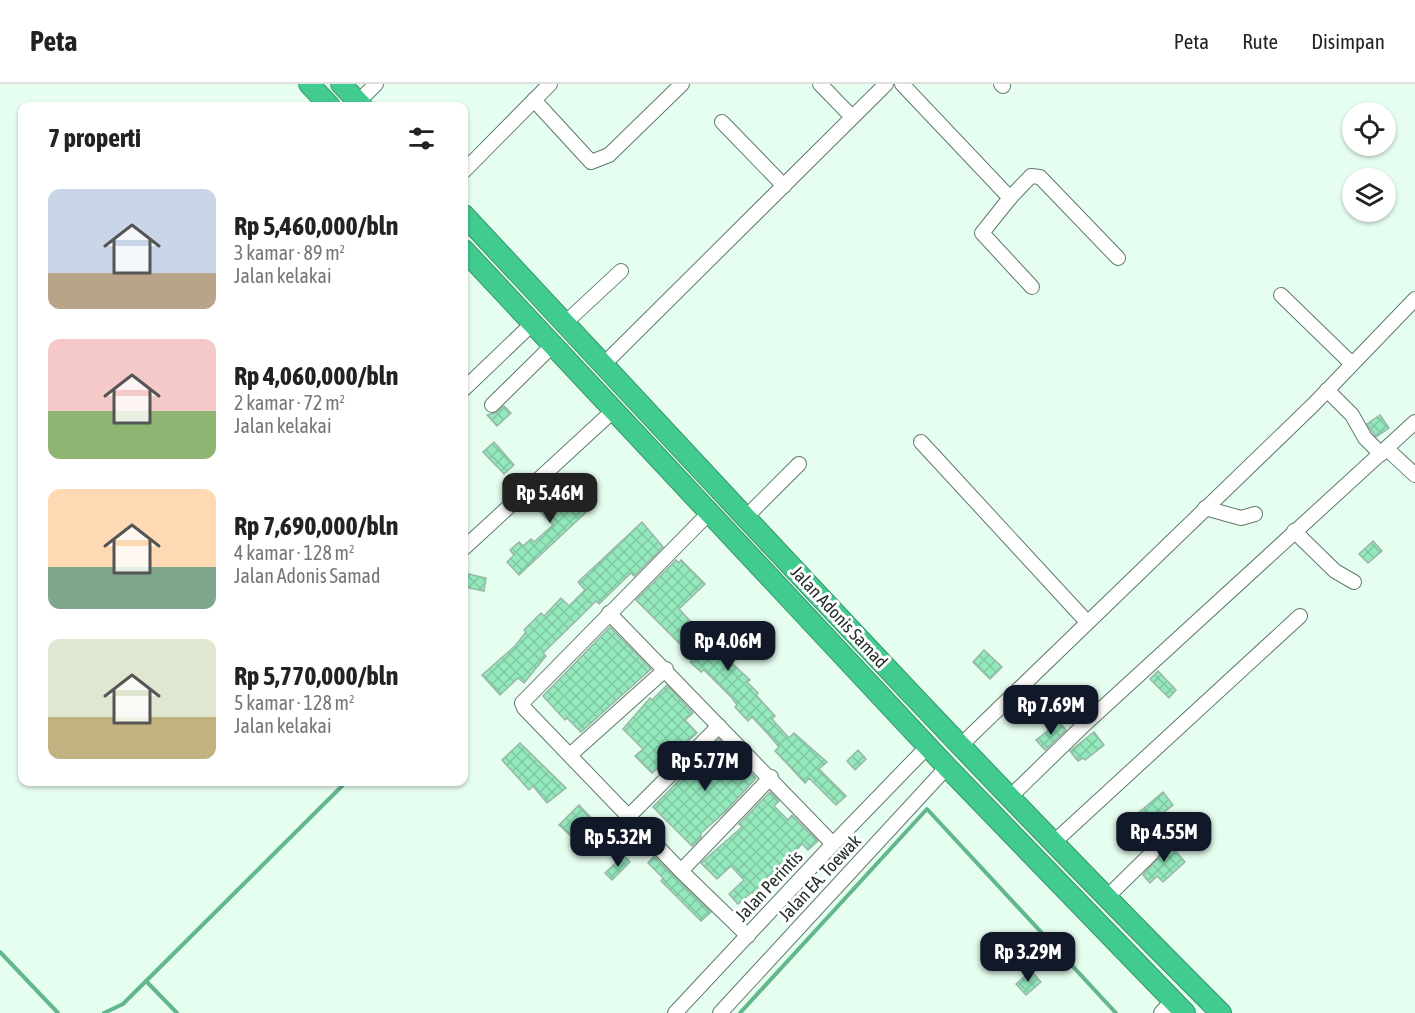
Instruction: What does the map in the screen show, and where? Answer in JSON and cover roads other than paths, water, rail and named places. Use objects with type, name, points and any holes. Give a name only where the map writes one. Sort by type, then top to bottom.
[{"type":"highway","points":[[309,84],[326,102]]},
{"type":"highway","points":[[341,84],[358,102]]},
{"type":"highway","name":"Jalan Adonis Samad","points":[[468,219],[745,518],[1053,843],[1221,1013]]},
{"type":"highway","points":[[468,254],[553,345],[607,415],[1063,888],[1173,1009]]},
{"type":"highway","points":[[1063,888],[1080,871]]},
{"type":"street","points":[[362,102],[376,84]]},
{"type":"street","points":[[468,167],[550,84]]},
{"type":"street","points":[[534,100],[591,162],[609,155],[682,84]]},
{"type":"street","points":[[820,84],[852,117]]},
{"type":"street","points":[[603,365],[886,84]]},
{"type":"street","points":[[902,84],[1010,198]]},
{"type":"street","points":[[722,122],[784,186]]},
{"type":"street","points":[[1032,287],[982,233],[1031,176],[1040,177],[1118,258]]},
{"type":"street","points":[[565,323],[621,271]]},
{"type":"street","points":[[1281,296],[1352,364]]},
{"type":"street","points":[[961,745],[1327,390],[1415,299]]},
{"type":"street","points":[[468,385],[533,323]]},
{"type":"street","points":[[492,405],[553,345]]},
{"type":"street","points":[[1327,390],[1352,415],[1365,438],[1415,475]]},
{"type":"street","points":[[468,544],[607,415]]},
{"type":"street","points":[[1010,797],[1294,531],[1415,422]]},
{"type":"street","points":[[921,442],[1087,622]]},
{"type":"street","points":[[745,518],[799,464]]},
{"type":"street","points":[[1205,508],[1241,518],[1255,514]]},
{"type":"street","points":[[704,518],[522,703],[524,708],[681,871],[748,936]]},
{"type":"street","points":[[1294,531],[1335,571],[1354,582]]},
{"type":"street","points":[[609,613],[771,777],[833,844]]},
{"type":"street","points":[[1053,843],[1300,616]]},
{"type":"street","points":[[570,755],[666,669]]},
{"type":"street","points":[[629,816],[719,726]]},
{"type":"street","name":"Jalan Perintis","points":[[675,1013],[927,747]]},
{"type":"street","name":"Jalan EA. Toewak","points":[[720,1013],[947,767]]},
{"type":"street","points":[[681,871],[771,777]]},
{"type":"street","points":[[1106,898],[1152,853]]},
{"type":"waterway","points":[[104,1013],[123,1004],[342,786]]},
{"type":"waterway","points":[[740,1013],[927,809],[1116,1013]]},
{"type":"waterway","points":[[0,952],[58,1013]]},
{"type":"waterway","points":[[146,981],[177,1013]]}]
